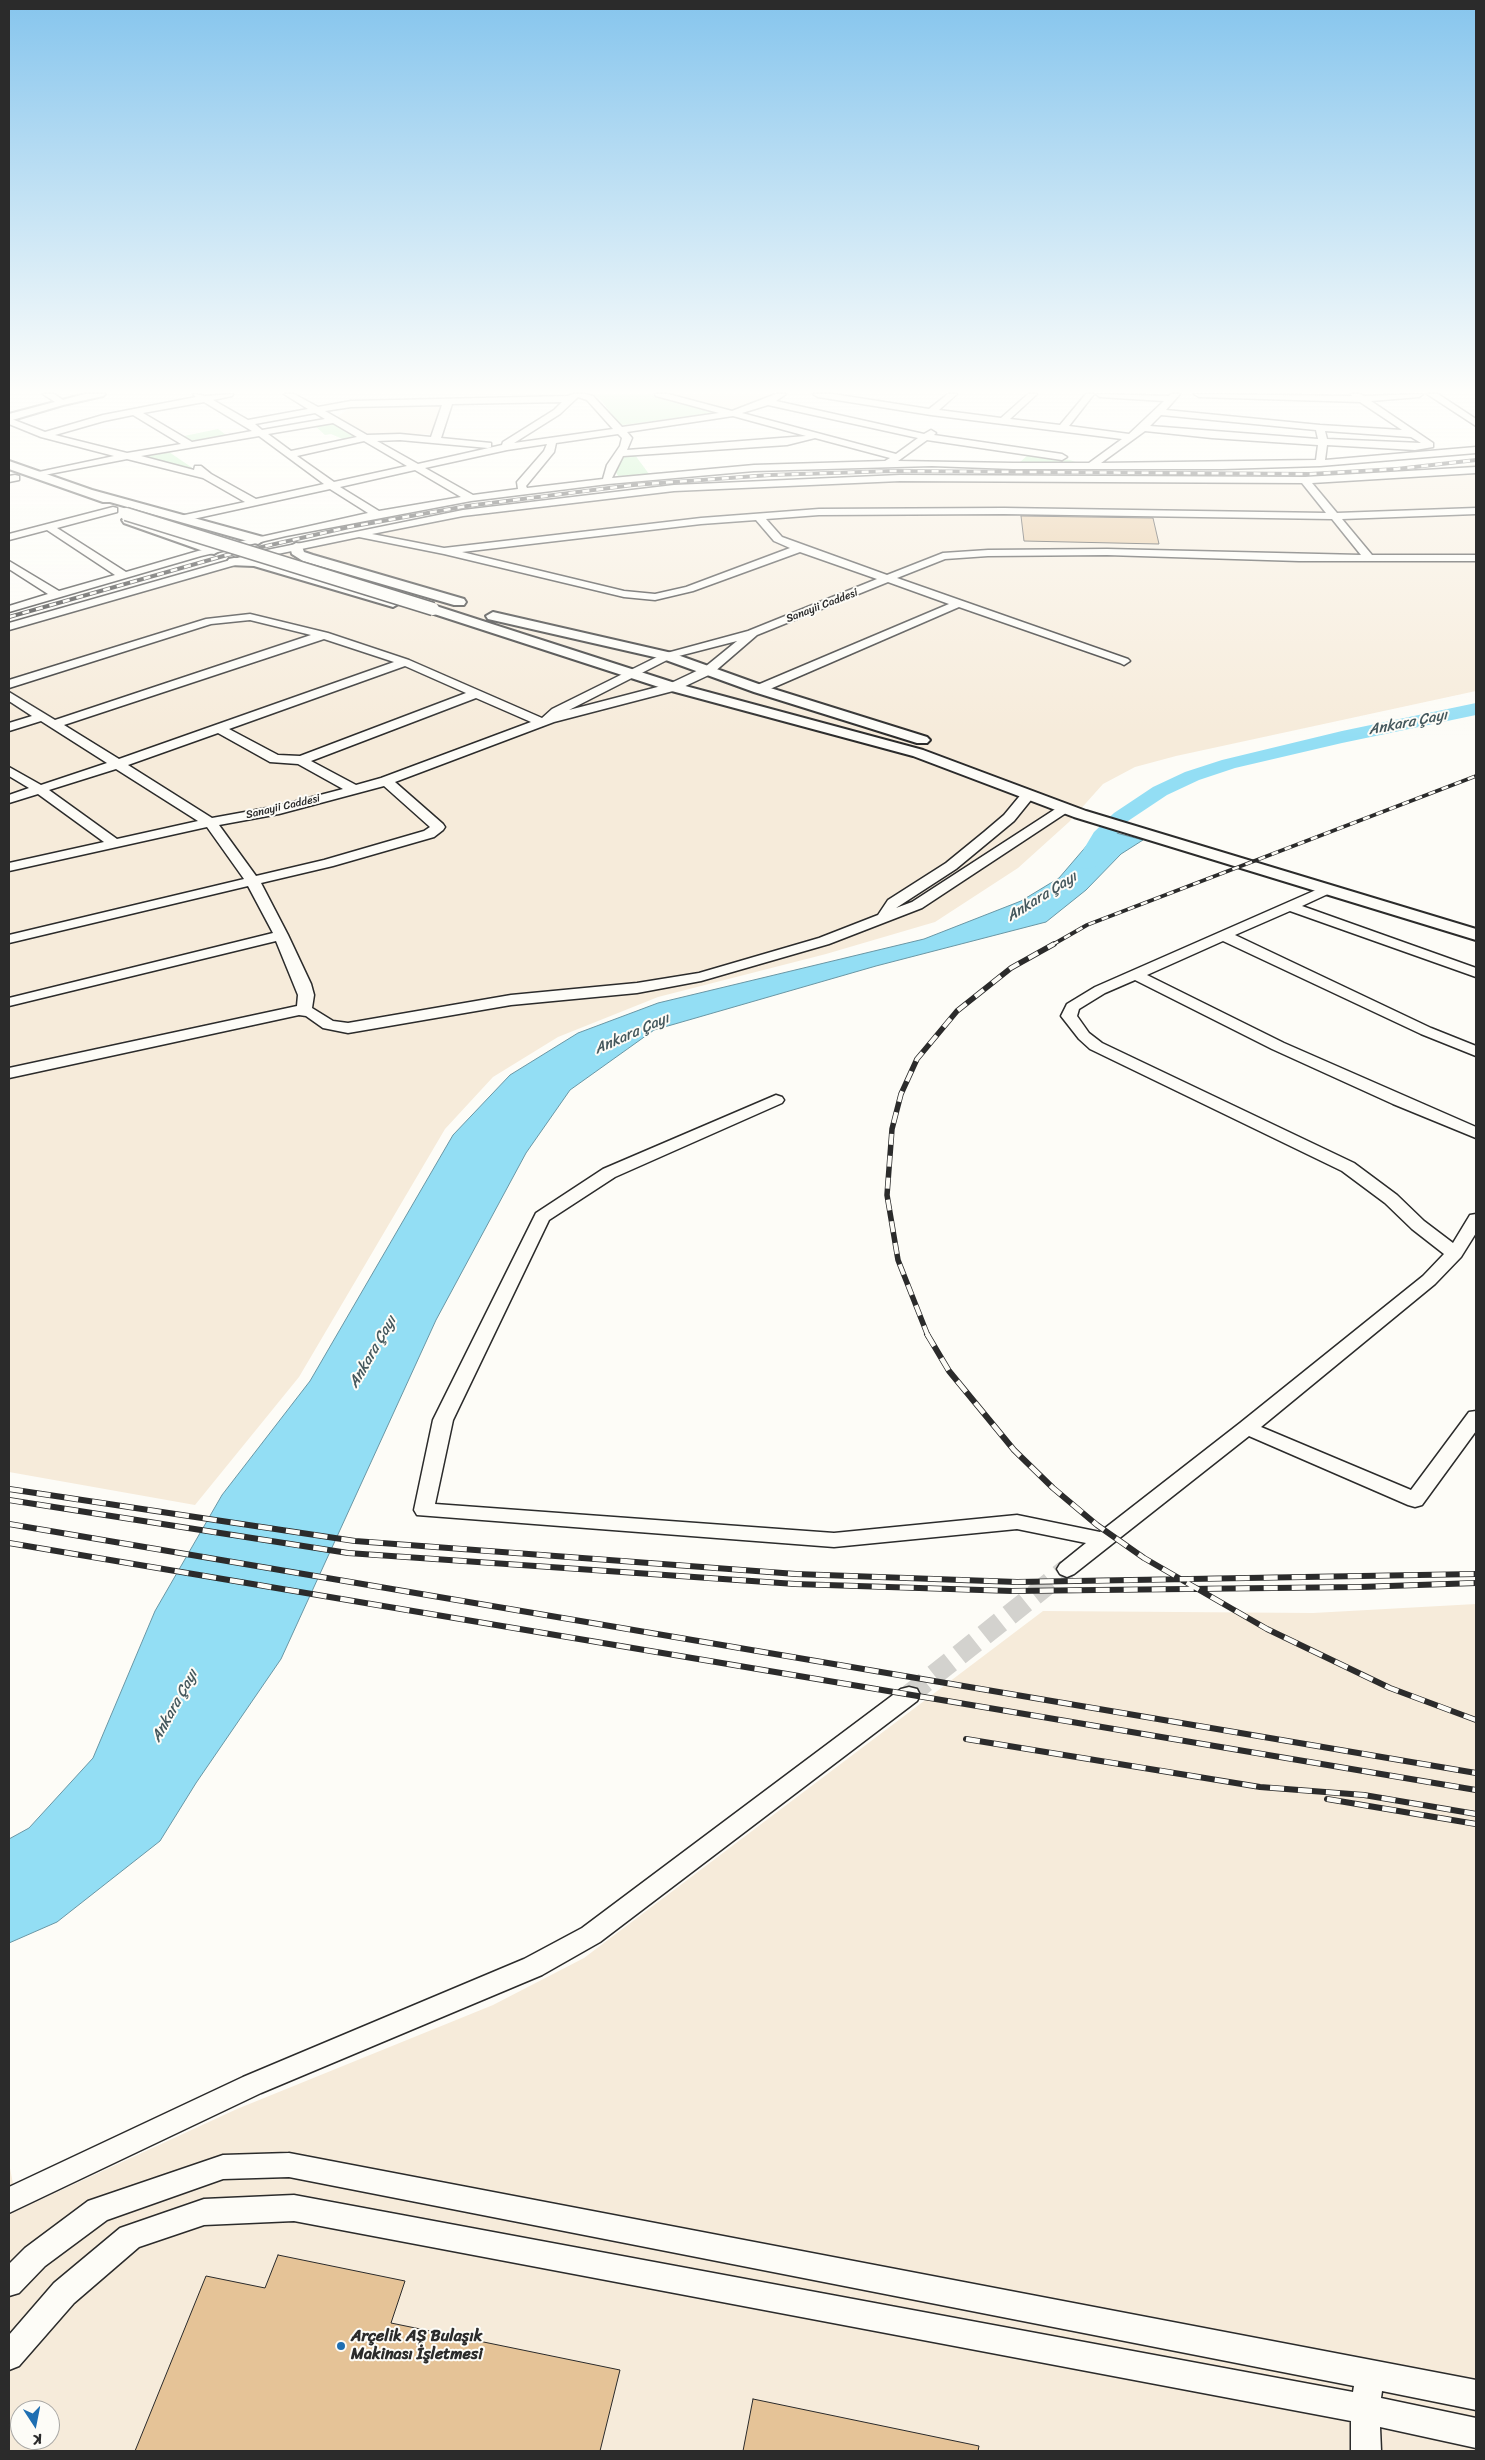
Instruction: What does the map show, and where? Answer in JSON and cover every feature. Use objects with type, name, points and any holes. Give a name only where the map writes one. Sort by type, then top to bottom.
[{"type":"main road","points":[[115,509],[437,606],[478,624]]},
{"type":"main road","points":[[120,509],[126,512]]},
{"type":"main road","points":[[151,509],[258,540]]},
{"type":"main road","points":[[126,512],[122,518],[214,550]]},
{"type":"main road","points":[[186,541],[204,542],[216,539],[223,534],[217,529]]},
{"type":"main road","points":[[296,547],[298,554],[308,558]]},
{"type":"main road","points":[[290,572],[279,564],[281,559],[293,555],[308,558],[466,604],[491,615]]},
{"type":"main road","points":[[234,562],[255,562],[425,612],[478,624],[673,687],[918,753],[1028,795],[1476,920]]},
{"type":"main road","points":[[437,606],[491,615],[667,656],[759,689],[925,741],[1078,809]]},
{"type":"main road","points":[[1150,828],[1325,890],[1476,935]]},
{"type":"street","points":[[184,518],[228,509]]},
{"type":"street","points":[[368,509],[376,514]]},
{"type":"street","points":[[9,609],[214,550],[407,509]]},
{"type":"street","points":[[9,627],[234,562],[354,535],[492,509]]},
{"type":"street","points":[[1330,509],[1369,558]]},
{"type":"street","points":[[444,551],[701,521],[820,512],[985,511],[1336,516],[1476,511]]},
{"type":"street","points":[[9,537],[126,512]]},
{"type":"street","points":[[759,517],[778,539],[800,548],[892,578],[1124,661]]},
{"type":"street","points":[[49,528],[125,576]]},
{"type":"street","points":[[354,535],[444,551],[624,594],[655,597],[689,589],[800,548]]},
{"type":"street","name":"Sanayii Caddesi","points":[[545,720],[556,712],[667,656],[752,633],[943,556],[988,552],[1107,552],[1369,558],[1476,558]]},
{"type":"street","points":[[9,564],[57,595]]},
{"type":"street","points":[[759,689],[960,603]]},
{"type":"street","points":[[9,684],[221,619],[237,617],[264,618],[324,635],[404,662],[476,694],[545,720]]},
{"type":"street","name":"Sanayii Caddesi","points":[[9,868],[210,822],[279,810],[386,781],[545,720],[673,687],[709,670],[746,641],[752,633]]},
{"type":"street","points":[[54,724],[324,635]]},
{"type":"street","points":[[9,800],[118,764],[404,662]]},
{"type":"street","points":[[219,728],[274,759],[301,760],[476,694]]},
{"type":"street","points":[[9,696],[210,822],[252,880],[281,935],[306,996],[304,1010]]},
{"type":"street","points":[[9,727],[42,717]]},
{"type":"street","points":[[301,760],[355,790]]},
{"type":"street","points":[[9,771],[39,789],[116,844]]},
{"type":"street","points":[[9,939],[252,880],[328,864],[429,834],[438,827],[386,781]]},
{"type":"street","points":[[882,917],[893,903],[951,866],[989,835],[1009,818],[1028,795]]},
{"type":"street","points":[[11,1069],[304,1010],[316,1015],[328,1025],[348,1028],[511,1000],[659,985],[714,973],[808,946],[917,905],[1078,809]]},
{"type":"street","points":[[1325,890],[1100,990],[1072,1007],[1069,1016],[1084,1036],[1096,1046],[1348,1167],[1391,1199],[1418,1225],[1455,1254]]},
{"type":"street","points":[[1289,906],[1476,973]]},
{"type":"street","points":[[9,1002],[281,935]]},
{"type":"street","points":[[1222,936],[1426,1031],[1476,1051]]},
{"type":"street","points":[[1134,974],[1278,1046],[1399,1101],[1476,1133]]},
{"type":"street","points":[[776,1100],[609,1173],[542,1217],[444,1420],[424,1510],[834,1540],[1017,1522],[1104,1540]]},
{"type":"street","points":[[1067,1569],[1247,1428],[1429,1280],[1455,1254],[1476,1219]]},
{"type":"street","points":[[1247,1428],[1415,1500],[1476,1417]]},
{"type":"street","points":[[9,2200],[252,2085],[534,1967],[591,1935],[909,1695]]},
{"type":"street","points":[[9,2284],[35,2257],[98,2210],[223,2167],[289,2165],[1476,2395]]},
{"type":"street","points":[[9,2356],[64,2293],[130,2237],[204,2212],[294,2208],[1365,2409],[1476,2433]]},
{"type":"street","points":[[1366,2451],[1365,2409],[1370,2374]]},
{"type":"shaded area","points":[[471,509],[1476,509],[1476,691],[1176,756],[1135,767],[1103,784],[1069,822],[1018,868],[935,922],[826,954],[658,997],[558,1037],[493,1077],[445,1129],[299,1377],[195,1505],[9,1472],[9,623],[220,562],[374,527]]},
{"type":"shaded area","points":[[1476,1604],[1476,2451],[9,2451],[9,2163],[18,2210],[237,2109],[493,2005],[584,1958],[1043,1611],[1313,1613]]},
{"type":"water","points":[[1101,829],[1143,840],[1121,854],[1086,890],[1046,922],[876,966],[654,1030],[570,1090],[526,1153],[436,1320],[281,1659],[196,1783],[160,1841],[57,1922],[9,1943],[9,1839],[29,1828],[93,1758],[155,1611],[222,1495],[310,1381],[453,1135],[510,1075],[578,1033],[658,1003],[924,939],[1021,901],[1059,878]]},
{"type":"building","points":[[1021,516],[1153,518],[1159,544],[1024,541]]},
{"type":"building","name":"Arçelik AŞ Bulaşık Makinası İşletmesi","points":[[278,2255],[405,2281],[391,2323],[620,2370],[600,2451],[135,2451],[206,2276],[265,2288]]},
{"type":"building","points":[[753,2399],[979,2446],[978,2451],[743,2451]]},
{"type":"waterway","name":"Ankara Çayı","points":[[1087,862],[1102,837],[1121,817],[1160,791],[1192,776],[1229,764],[1342,737],[1476,709]]},
{"type":"tunnel","points":[[909,1695],[1067,1569]]},
{"type":"railway","points":[[9,617],[227,555],[349,527],[451,509]]},
{"type":"railway","points":[[1052,945],[1087,925],[1476,776]]},
{"type":"railway","points":[[928,1335],[898,1260],[887,1195],[892,1129],[901,1094],[917,1059],[957,1011],[1011,968],[1054,944]]},
{"type":"railway","points":[[928,1335],[949,1371],[1014,1450],[1053,1488],[1097,1525],[1144,1558],[1181,1579]]},
{"type":"railway","points":[[9,1489],[355,1541],[796,1574],[1017,1582],[1181,1579]]},
{"type":"railway","points":[[9,1500],[348,1553],[795,1584],[1012,1591],[1197,1589]]},
{"type":"railway","points":[[9,1524],[1476,1773]]},
{"type":"railway","points":[[9,1543],[1476,1790]]},
{"type":"railway","points":[[1181,1579],[1476,1574]]},
{"type":"railway","points":[[1181,1579],[1197,1589]]},
{"type":"railway","points":[[1197,1589],[1360,1587],[1476,1583]]},
{"type":"railway","points":[[1197,1589],[1267,1629],[1390,1688],[1476,1720]]},
{"type":"railway","points":[[966,1739],[1260,1787],[1364,1795],[1476,1814]]},
{"type":"railway","points":[[1327,1799],[1476,1824]]},
{"type":"place","name":"Arçelik AŞ Bulaşık Makinası İşletmesi","points":[[341,2346]]}]
